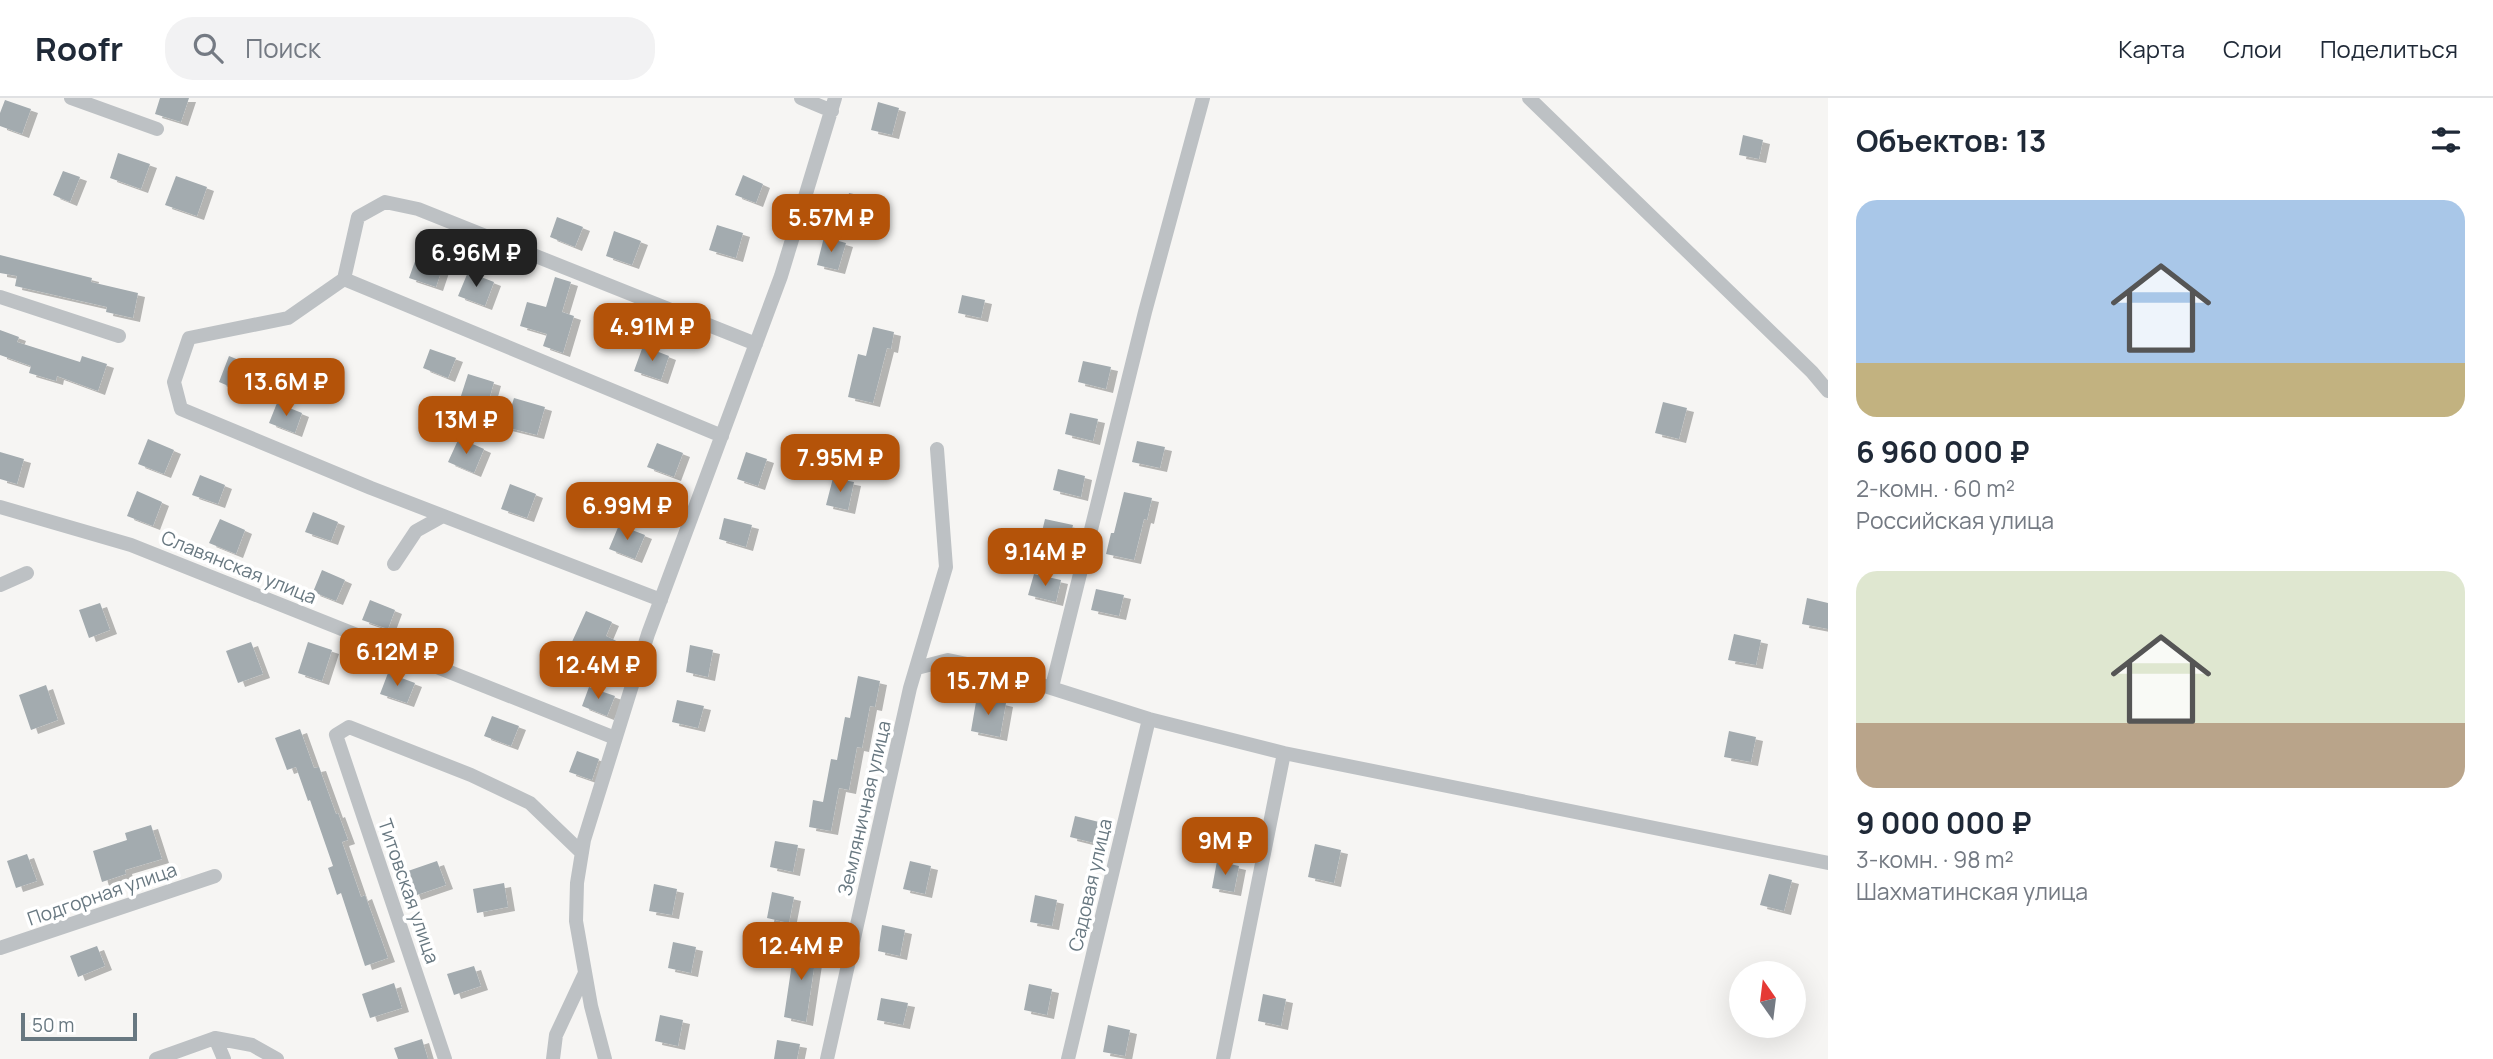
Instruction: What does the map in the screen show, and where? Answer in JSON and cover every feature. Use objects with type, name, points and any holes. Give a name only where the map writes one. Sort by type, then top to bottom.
[{"type":"street","points":[[71,98],[156,129]]},
{"type":"street","points":[[605,1059],[576,921],[576,883],[582,853],[615,738],[661,600],[780,276],[833,104],[801,98]]},
{"type":"street","points":[[1052,687],[1145,312],[1203,98]]},
{"type":"street","points":[[1529,98],[1705,267],[1828,391]]},
{"type":"street","points":[[661,600],[443,516],[181,410],[174,382],[189,338],[288,318],[344,279],[358,217],[385,202],[418,209],[756,344]]},
{"type":"street","points":[[344,279],[722,436]]},
{"type":"street","points":[[0,297],[119,336]]},
{"type":"street","name":"Земляничная улица","points":[[827,1059],[911,688],[946,566],[937,449]]},
{"type":"street","name":"Славянская улица","points":[[0,507],[131,545],[615,738]]},
{"type":"street","points":[[394,564],[416,531],[443,516]]},
{"type":"street","points":[[0,585],[27,573]]},
{"type":"street","points":[[917,668],[948,660],[991,669],[1149,719],[1284,753],[1828,863]]},
{"type":"street","name":"Садовая улица","points":[[1068,1059],[1149,719]]},
{"type":"street","name":"Титовская улица","points":[[445,1059],[336,735],[349,727],[471,775],[530,803],[582,853]]},
{"type":"street","points":[[1223,1059],[1284,753]]},
{"type":"street","name":"Подгорная улица","points":[[0,948],[215,876]]},
{"type":"street","points":[[553,1059],[556,1035],[585,973]]},
{"type":"street","points":[[215,1038],[224,1059]]},
{"type":"street","points":[[156,1059],[215,1038],[252,1045],[276,1059]]},
{"type":"building","points":[[160,98],[189,98],[181,122],[155,114]]},
{"type":"building","points":[[5,100],[31,109],[22,134],[0,126],[0,113]]},
{"type":"building","points":[[878,102],[899,108],[892,135],[871,130]]},
{"type":"building","points":[[1743,135],[1763,140],[1759,159],[1739,155]]},
{"type":"building","points":[[118,153],[150,164],[141,189],[110,178]]},
{"type":"building","points":[[63,171],[80,177],[70,202],[53,195]]},
{"type":"building","points":[[743,175],[763,184],[756,203],[735,195]]},
{"type":"building","points":[[176,176],[207,187],[197,216],[165,205]]},
{"type":"building","points":[[849,193],[877,199],[872,220],[844,214]]},
{"type":"building","points":[[557,217],[583,227],[575,247],[550,237]]},
{"type":"building","points":[[717,225],[743,233],[736,258],[709,250]]},
{"type":"building","points":[[614,231],[641,241],[632,265],[606,256]]},
{"type":"building","points":[[824,237],[846,243],[838,270],[817,265]]},
{"type":"building","points":[[418,253],[444,263],[436,287],[409,278]]},
{"type":"building","points":[[0,255],[92,278],[91,282],[138,293],[133,318],[106,312],[107,307],[15,286],[17,276],[0,273]]},
{"type":"building","points":[[468,272],[494,282],[485,306],[458,296]]},
{"type":"building","points":[[555,277],[571,282],[562,312],[574,316],[563,353],[543,346],[547,334],[520,326],[527,302],[546,307]]},
{"type":"building","points":[[962,295],[985,300],[981,318],[958,313]]},
{"type":"building","points":[[873,327],[894,332],[891,349],[887,348],[873,403],[848,397],[858,354],[866,356]]},
{"type":"building","points":[[0,330],[19,337],[17,342],[80,362],[82,356],[107,364],[98,391],[57,376],[56,381],[29,373],[31,366],[0,355]]},
{"type":"building","points":[[643,346],[669,356],[661,380],[634,371]]},
{"type":"building","points":[[430,349],[456,358],[448,378],[423,368]]},
{"type":"building","points":[[229,356],[249,364],[238,390],[219,382]]},
{"type":"building","points":[[1083,361],[1111,367],[1106,389],[1078,382]]},
{"type":"building","points":[[468,374],[494,382],[487,407],[460,399]]},
{"type":"building","points":[[514,398],[545,407],[537,435],[505,427]]},
{"type":"building","points":[[1663,402],[1687,408],[1679,439],[1655,433]]},
{"type":"building","points":[[277,403],[302,413],[295,433],[269,423]]},
{"type":"building","points":[[1070,413],[1098,419],[1093,441],[1065,434]]},
{"type":"building","points":[[459,438],[484,449],[474,473],[448,462]]},
{"type":"building","points":[[148,439],[174,450],[164,474],[138,464]]},
{"type":"building","points":[[1137,441],[1165,447],[1160,468],[1132,462]]},
{"type":"building","points":[[657,443],[683,453],[674,477],[647,467]]},
{"type":"building","points":[[0,452],[24,459],[17,484],[0,479]]},
{"type":"building","points":[[746,452],[767,459],[758,486],[737,479]]},
{"type":"building","points":[[1058,469],[1085,476],[1081,497],[1053,490]]},
{"type":"building","points":[[200,475],[225,485],[218,504],[192,495]]},
{"type":"building","points":[[833,478],[854,482],[848,510],[826,505]]},
{"type":"building","points":[[510,484],[536,494],[527,518],[501,509]]},
{"type":"building","points":[[137,491],[162,502],[153,526],[127,516]]},
{"type":"building","points":[[1124,492],[1152,498],[1134,560],[1106,554]]},
{"type":"building","points":[[313,512],[338,522],[331,541],[305,532]]},
{"type":"building","points":[[724,518],[752,525],[746,547],[719,539]]},
{"type":"building","points":[[220,519],[245,530],[236,554],[209,543]]},
{"type":"building","points":[[1045,519],[1073,525],[1068,547],[1040,540]]},
{"type":"building","points":[[619,525],[645,535],[635,559],[609,549]]},
{"type":"building","points":[[322,570],[345,580],[336,601],[313,592]]},
{"type":"building","points":[[1034,574],[1061,580],[1056,602],[1028,595]]},
{"type":"building","points":[[1096,589],[1124,595],[1119,616],[1091,610]]},
{"type":"building","points":[[1807,598],[1828,603],[1828,629],[1802,624]]},
{"type":"building","points":[[370,600],[395,610],[388,629],[362,620]]},
{"type":"building","points":[[100,603],[110,630],[89,638],[79,610]]},
{"type":"building","points":[[586,611],[612,622],[606,636],[629,647],[621,666],[571,644]]},
{"type":"building","points":[[1734,634],[1761,640],[1756,665],[1728,660]]},
{"type":"building","points":[[251,642],[263,674],[238,683],[226,651]]},
{"type":"building","points":[[308,642],[332,650],[322,681],[298,673]]},
{"type":"building","points":[[690,645],[713,650],[708,677],[686,672]]},
{"type":"building","points":[[388,673],[415,683],[407,703],[380,694]]},
{"type":"building","points":[[858,676],[880,681],[875,707],[870,706],[862,748],[857,747],[849,790],[839,788],[831,831],[809,827],[813,800],[823,802],[831,759],[837,760],[845,717],[850,718]]},
{"type":"building","points":[[46,685],[58,720],[31,730],[19,695]]},
{"type":"building","points":[[589,687],[615,696],[607,716],[582,706]]},
{"type":"building","points":[[977,696],[1006,703],[1000,737],[971,731]]},
{"type":"building","points":[[677,700],[704,706],[698,728],[672,722]]},
{"type":"building","points":[[492,716],[519,726],[511,746],[484,736]]},
{"type":"building","points":[[300,729],[314,768],[319,767],[336,814],[338,813],[348,840],[342,842],[361,897],[365,895],[388,958],[365,966],[341,893],[337,895],[328,868],[333,866],[310,800],[308,801],[296,767],[287,770],[275,738]]},
{"type":"building","points":[[1729,731],[1756,737],[1751,762],[1724,757]]},
{"type":"building","points":[[577,751],[599,759],[592,780],[569,772]]},
{"type":"building","points":[[1075,816],[1103,823],[1098,844],[1070,837]]},
{"type":"building","points":[[151,825],[162,859],[125,870],[126,874],[102,882],[93,851],[127,840],[125,833]]},
{"type":"building","points":[[775,841],[798,845],[793,872],[770,867]]},
{"type":"building","points":[[1315,844],[1341,850],[1334,883],[1308,877]]},
{"type":"building","points":[[27,854],[37,881],[16,888],[7,861]]},
{"type":"building","points":[[437,861],[446,885],[414,896],[405,872]]},
{"type":"building","points":[[910,861],[931,866],[925,894],[903,889]]},
{"type":"building","points":[[1217,861],[1239,866],[1234,892],[1212,888]]},
{"type":"building","points":[[1769,874],[1792,880],[1784,911],[1760,905]]},
{"type":"building","points":[[504,883],[508,907],[477,913],[473,889]]},
{"type":"building","points":[[654,884],[677,889],[672,915],[649,911]]},
{"type":"building","points":[[772,892],[794,897],[789,923],[767,918]]},
{"type":"building","points":[[1035,895],[1057,900],[1052,926],[1030,922]]},
{"type":"building","points":[[882,925],[905,930],[900,956],[878,951]]},
{"type":"building","points":[[673,942],[696,947],[691,973],[668,968]]},
{"type":"building","points":[[795,943],[817,948],[806,1022],[784,1017]]},
{"type":"building","points":[[97,946],[105,966],[78,977],[70,956]]},
{"type":"building","points":[[474,966],[481,986],[454,995],[447,974]]},
{"type":"building","points":[[394,983],[402,1008],[370,1018],[362,994]]},
{"type":"building","points":[[1029,984],[1052,989],[1047,1015],[1024,1010]]},
{"type":"building","points":[[1263,994],[1286,999],[1281,1026],[1258,1021]]},
{"type":"building","points":[[881,998],[908,1003],[903,1025],[877,1020]]},
{"type":"building","points":[[660,1015],[683,1020],[678,1046],[655,1041]]},
{"type":"building","points":[[1108,1025],[1130,1030],[1125,1056],[1103,1052]]},
{"type":"building","points":[[422,1039],[428,1059],[398,1059],[394,1048]]},
{"type":"building","points":[[777,1040],[800,1044],[797,1059],[774,1059]]}]
